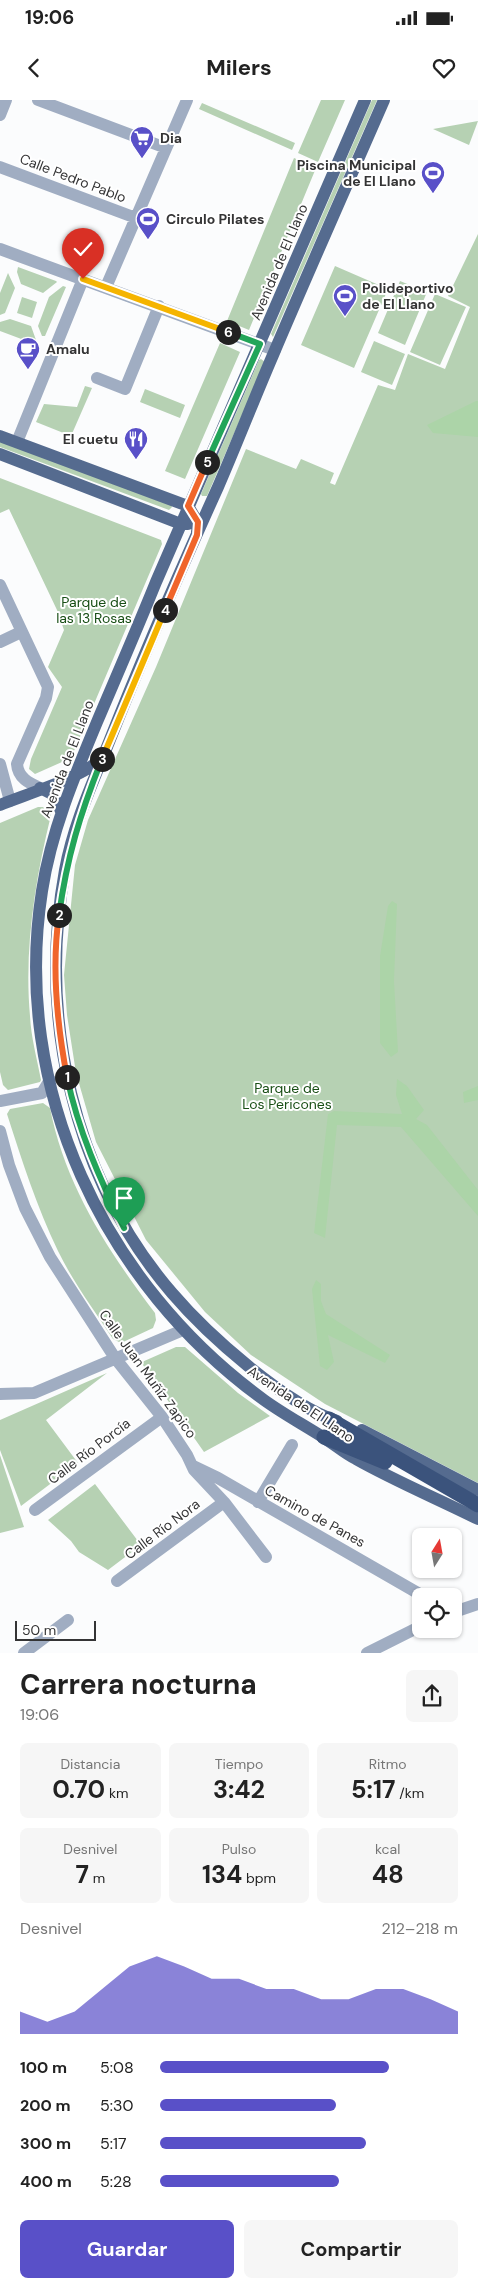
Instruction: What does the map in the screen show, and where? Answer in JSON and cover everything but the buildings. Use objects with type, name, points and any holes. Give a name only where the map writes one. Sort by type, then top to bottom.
[{"type":"highway","points":[[329,1419],[478,1505]]},
{"type":"highway","points":[[324,1437],[370,1455],[459,1495]]},
{"type":"main road","name":"Avenida de El Llano","points":[[365,100],[188,506],[61,811],[42,890],[37,941],[41,1028],[50,1080],[47,1093],[69,1148],[86,1188],[110,1235],[153,1297],[183,1330],[223,1368],[266,1402],[324,1437],[354,1458],[478,1519]]},
{"type":"main road","points":[[0,454],[181,524],[190,524],[202,516],[384,100]]},
{"type":"main road","points":[[0,436],[188,506],[202,516]]},
{"type":"main road","name":"Avenida de El Llano","points":[[202,516],[197,535],[81,810],[65,867],[57,928],[56,975],[59,1030],[70,1090],[97,1174],[124,1228],[145,1260],[190,1314],[276,1387],[329,1419],[359,1429],[478,1490]]},
{"type":"main road","points":[[5,803],[74,776],[95,764],[104,755]]},
{"type":"main road","points":[[40,788],[52,794],[61,811]]},
{"type":"street","points":[[0,115],[6,100]]},
{"type":"street","points":[[38,100],[166,148]]},
{"type":"street","points":[[106,287],[186,100]]},
{"type":"street","name":"Calle Pedro Pablo","points":[[0,167],[136,218]]},
{"type":"street","points":[[0,249],[275,350]]},
{"type":"street","points":[[17,442],[83,279]]},
{"type":"street","points":[[97,378],[125,389],[159,306]]},
{"type":"street","points":[[0,585],[48,687],[46,698],[17,764],[10,771],[1,767]]},
{"type":"street","points":[[0,642],[21,632]]},
{"type":"street","points":[[17,764],[18,771],[25,781],[40,788]]},
{"type":"street","points":[[1,767],[5,803]]},
{"type":"street","points":[[0,1101],[70,1090]]},
{"type":"street","name":"Calle Juan Muñíz Zapico","points":[[1,1136],[25,1208],[50,1257],[115,1358],[162,1417],[187,1455],[191,1465],[224,1502],[266,1557]]},
{"type":"street","points":[[0,1394],[34,1393],[183,1330]]},
{"type":"street","name":"Calle Río Porcía","points":[[35,1510],[162,1417]]},
{"type":"street","points":[[258,1502],[292,1445]]},
{"type":"street","name":"Camino de Panes","points":[[191,1465],[218,1478],[412,1590]]},
{"type":"street","name":"Calle Río Nora","points":[[117,1581],[224,1502]]},
{"type":"street","points":[[462,1609],[478,1604]]},
{"type":"street","points":[[24,1653],[68,1620]]},
{"type":"street","points":[[367,1653],[412,1630]]},
{"type":"green space","points":[[321,100],[345,100],[318,162],[298,153]]},
{"type":"green space","points":[[372,100],[377,100],[273,337],[271,334]]},
{"type":"green space","points":[[202,103],[295,143],[292,150],[199,109]]},
{"type":"green space","points":[[478,121],[469,145],[433,129]]},
{"type":"green space","points":[[294,158],[316,168],[249,330],[227,321]]},
{"type":"green space","name":"Parque de Los Pericones","points":[[478,234],[478,1483],[325,1404],[251,1355],[205,1312],[146,1240],[96,1142],[76,1073],[67,1015],[64,975],[75,865],[88,820],[156,667],[246,449],[296,469],[301,459],[334,473],[330,483],[335,485],[378,385],[395,390],[408,354],[445,369],[470,307],[448,296]]},
{"type":"green space","name":"Polideportivo de El Llano","points":[[335,266],[388,289],[354,368],[301,345]]},
{"type":"green space","points":[[18,267],[57,282],[43,293],[21,284],[17,272]]},
{"type":"green space","points":[[8,273],[15,288],[5,313],[0,315],[0,293]]},
{"type":"green space","name":"Polideportivo de El Llano","points":[[400,281],[427,292],[405,345],[378,333]]},
{"type":"green space","points":[[63,286],[66,287],[45,336],[42,336],[38,326],[49,297]]},
{"type":"green space","name":"Polideportivo de El Llano","points":[[435,294],[466,307],[440,365],[410,352]]},
{"type":"green space","points":[[22,297],[37,302],[32,318],[17,313]]},
{"type":"green space","points":[[10,319],[31,326],[36,340],[32,343],[0,331],[0,322]]},
{"type":"green space","name":"Polideportivo de El Llano","points":[[374,341],[405,354],[392,385],[361,372]]},
{"type":"green space","points":[[220,343],[240,352],[185,479],[165,471]]},
{"type":"green space","points":[[261,359],[265,362],[207,496],[202,496],[201,494]]},
{"type":"green space","points":[[85,386],[92,388],[71,436],[36,422],[44,404],[77,407]]},
{"type":"green space","points":[[145,389],[185,405],[180,418],[140,402]]},
{"type":"green space","points":[[478,401],[478,437],[433,433],[427,425]]},
{"type":"green space","points":[[0,441],[171,505],[172,507],[169,510],[0,447]]},
{"type":"green space","name":"Parque de las 13 Rosas","points":[[0,478],[161,540],[162,544],[71,758],[35,774],[29,769],[31,759],[62,687],[48,667],[64,630],[57,610],[9,509],[0,513]]},
{"type":"green space","points":[[38,807],[43,807],[51,815],[40,864],[32,915],[28,965],[31,1024],[41,1080],[40,1082],[8,1090],[3,1085],[0,1072],[0,823]]},
{"type":"green space","points":[[392,901],[397,904],[394,981],[398,1052],[391,1057],[380,1043],[380,956],[388,906]]},
{"type":"green space","points":[[397,1079],[407,1086],[424,1110],[416,1119],[427,1125],[478,1190],[478,1216],[401,1127],[337,1125],[325,1238],[314,1233],[328,1114],[334,1111],[402,1114],[396,1095]]},
{"type":"green space","points":[[478,1086],[478,1100],[464,1103],[463,1092]]},
{"type":"green space","points":[[43,1103],[50,1108],[66,1164],[90,1216],[121,1266],[155,1313],[156,1320],[153,1328],[121,1343],[113,1339],[77,1285],[58,1251],[37,1201],[7,1114],[10,1109]]},
{"type":"green space","points":[[316,1280],[321,1284],[321,1301],[326,1314],[390,1355],[385,1363],[328,1335],[334,1362],[327,1370],[320,1366],[312,1289]]},
{"type":"green space","points":[[176,1347],[185,1347],[238,1393],[270,1416],[204,1452],[142,1362]]},
{"type":"green space","points":[[107,1373],[46,1420],[78,1463],[21,1506],[0,1450],[0,1420]]},
{"type":"green space","points":[[0,1455],[24,1527],[0,1533]]},
{"type":"green space","points":[[95,1484],[141,1545],[108,1570],[79,1552],[71,1541],[48,1520]]},
{"type":"place","name":"Dia","points":[[142,159]]},
{"type":"place","name":"Piscina Municipal de El Llano","points":[[433,194]]},
{"type":"place","name":"Circulo Pilates","points":[[148,240]]},
{"type":"place","name":"Polideportivo de El Llano","points":[[345,317]]},
{"type":"place","name":"Amalu","points":[[28,370]]},
{"type":"place","name":"El cuetu","points":[[136,460]]},
{"type":"route","points":[[83,279],[260,344],[188,506],[198,522],[197,535],[81,810],[65,867],[57,928],[56,975],[59,1030],[74,1107],[97,1174],[124,1228]]}]
